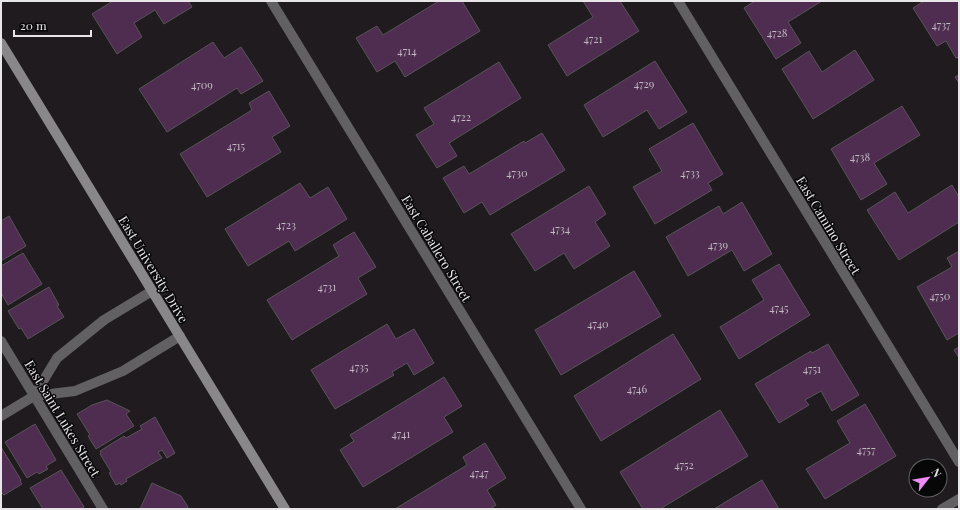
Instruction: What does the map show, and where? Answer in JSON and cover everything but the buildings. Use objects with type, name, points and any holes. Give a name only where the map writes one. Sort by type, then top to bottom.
[{"type":"main road","name":"East University Drive","points":[[1,43],[285,509]]},
{"type":"street","name":"East Caballero Street","points":[[271,1],[581,509]]},
{"type":"street","name":"East Camino Street","points":[[678,1],[959,462]]},
{"type":"street","points":[[34,396],[57,358],[104,320],[152,291]]},
{"type":"street","points":[[1,416],[34,396],[75,392],[123,371],[180,336]]},
{"type":"street","name":"East Saint Lukes Street","points":[[1,341],[104,509]]},
{"type":"street","points":[[942,509],[959,499]]}]
